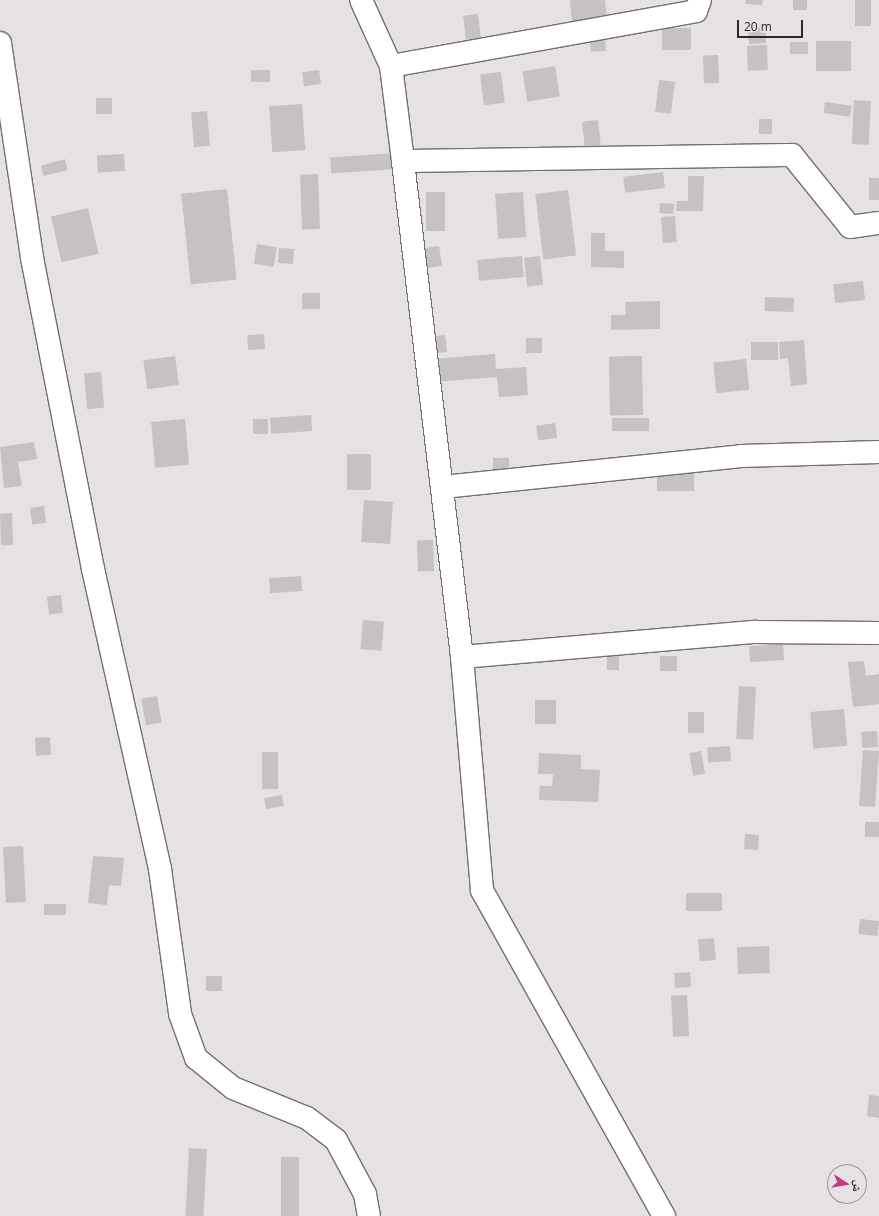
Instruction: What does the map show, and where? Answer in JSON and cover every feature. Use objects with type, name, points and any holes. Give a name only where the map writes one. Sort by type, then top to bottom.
[{"type":"street","points":[[361,0],[391,66],[443,487],[462,657],[482,890],[664,1216]]},
{"type":"street","points":[[391,66],[696,11],[700,0]]},
{"type":"street","points":[[0,43],[32,258],[94,569],[160,869],[180,1014],[196,1058],[233,1088],[307,1118],[336,1140],[365,1194],[369,1216]]},
{"type":"street","points":[[403,161],[792,155],[850,227],[879,223]]},
{"type":"street","points":[[443,487],[741,456],[879,452]]},
{"type":"street","points":[[462,657],[756,632],[879,633]]},
{"type":"building","points":[[570,0],[605,0],[607,18],[572,23]]},
{"type":"building","points":[[746,0],[763,0],[762,5],[746,4]]},
{"type":"building","points":[[793,0],[807,0],[807,10],[793,10]]},
{"type":"building","points":[[855,0],[871,0],[871,26],[855,26]]},
{"type":"building","points":[[478,14],[481,38],[466,40],[463,16]]},
{"type":"building","points":[[765,27],[766,43],[749,44],[748,28]]},
{"type":"building","points":[[662,28],[691,28],[691,50],[662,50]]},
{"type":"building","points":[[605,34],[606,51],[591,52],[590,35]]},
{"type":"building","points":[[816,41],[851,41],[851,71],[816,71]]},
{"type":"building","points":[[790,42],[808,42],[808,54],[790,54]]},
{"type":"building","points":[[767,45],[768,70],[748,71],[747,46]]},
{"type":"building","points":[[718,55],[719,83],[704,84],[703,56]]},
{"type":"building","points":[[555,66],[560,97],[527,102],[522,71]]},
{"type":"building","points":[[251,70],[270,70],[270,82],[251,82]]},
{"type":"building","points":[[319,70],[321,84],[304,86],[302,72]]},
{"type":"building","points":[[501,72],[505,103],[484,105],[480,75]]},
{"type":"building","points":[[659,80],[675,82],[671,114],[655,112]]},
{"type":"building","points":[[96,98],[112,98],[112,114],[96,114]]},
{"type":"building","points":[[854,100],[871,101],[869,145],[852,144]]},
{"type":"building","points":[[825,102],[852,106],[850,117],[823,113]]},
{"type":"building","points":[[302,104],[305,150],[272,152],[269,106]]},
{"type":"building","points":[[207,111],[210,146],[194,147],[191,112]]},
{"type":"building","points":[[759,119],[772,119],[772,134],[759,134]]},
{"type":"building","points":[[598,120],[601,148],[585,150],[582,122]]},
{"type":"building","points":[[394,153],[395,169],[331,173],[330,157]]},
{"type":"building","points":[[124,154],[125,171],[98,172],[97,155]]},
{"type":"building","points":[[65,159],[68,170],[44,176],[41,165]]},
{"type":"building","points":[[663,172],[665,188],[625,193],[623,177]]},
{"type":"building","points":[[318,174],[320,229],[302,230],[300,175]]},
{"type":"building","points":[[688,176],[704,176],[703,211],[676,211],[677,201],[688,201]]},
{"type":"building","points":[[869,178],[879,178],[879,200],[869,200]]},
{"type":"building","points":[[227,189],[237,280],[191,284],[181,194]]},
{"type":"building","points":[[568,190],[576,256],[543,260],[535,194]]},
{"type":"building","points":[[426,192],[445,192],[445,231],[426,231]]},
{"type":"building","points":[[523,192],[526,237],[498,239],[495,194]]},
{"type":"building","points":[[660,203],[674,204],[673,214],[659,213]]},
{"type":"building","points":[[88,208],[99,254],[62,262],[51,217]]},
{"type":"building","points":[[675,216],[677,242],[663,243],[661,217]]},
{"type":"building","points":[[591,233],[605,233],[605,251],[624,251],[624,268],[591,267]]},
{"type":"building","points":[[257,244],[277,247],[274,267],[254,264]]},
{"type":"building","points":[[439,246],[442,266],[421,269],[418,249]]},
{"type":"building","points":[[279,248],[294,249],[293,264],[278,263]]},
{"type":"building","points":[[522,256],[524,277],[479,281],[477,260]]},
{"type":"building","points":[[540,256],[543,285],[527,287],[524,258]]},
{"type":"building","points":[[863,281],[865,300],[835,303],[833,284]]},
{"type":"building","points":[[302,293],[320,293],[320,309],[302,309]]},
{"type":"building","points":[[765,297],[794,298],[793,312],[765,311]]},
{"type":"building","points":[[660,301],[660,329],[611,330],[611,315],[626,315],[625,302]]},
{"type":"building","points":[[264,334],[265,349],[248,350],[247,335]]},
{"type":"building","points":[[445,335],[447,352],[436,353],[434,336]]},
{"type":"building","points":[[526,338],[542,338],[542,353],[526,353]]},
{"type":"building","points":[[804,340],[807,384],[791,386],[788,358],[780,359],[779,342]]},
{"type":"building","points":[[751,342],[778,342],[778,360],[751,360]]},
{"type":"building","points":[[495,354],[496,369],[526,367],[528,395],[499,397],[497,377],[434,382],[433,359]]},
{"type":"building","points":[[175,356],[179,385],[147,389],[143,360]]},
{"type":"building","points":[[642,356],[643,415],[610,416],[609,357]]},
{"type":"building","points":[[746,359],[749,390],[716,393],[713,362]]},
{"type":"building","points":[[101,372],[104,408],[87,409],[84,373]]},
{"type":"building","points":[[311,415],[312,431],[271,434],[270,418]]},
{"type":"building","points":[[612,418],[649,418],[649,431],[612,431]]},
{"type":"building","points":[[185,419],[189,465],[155,468],[151,422]]},
{"type":"building","points":[[253,419],[268,419],[268,434],[253,434]]},
{"type":"building","points":[[555,423],[557,438],[538,440],[536,426]]},
{"type":"building","points":[[34,442],[37,459],[18,462],[22,486],[4,488],[0,447]]},
{"type":"building","points":[[347,454],[371,454],[371,490],[347,490]]},
{"type":"building","points":[[493,458],[509,458],[509,472],[493,472]]},
{"type":"building","points":[[657,467],[694,467],[694,491],[657,491]]},
{"type":"building","points":[[364,500],[393,502],[390,544],[361,542]]},
{"type":"building","points":[[44,506],[46,523],[32,525],[30,508]]},
{"type":"building","points":[[0,513],[12,513],[13,545],[1,545]]},
{"type":"building","points":[[433,540],[434,571],[418,572],[417,541]]},
{"type":"building","points":[[301,576],[302,591],[270,593],[269,578]]},
{"type":"building","points":[[61,595],[63,613],[49,614],[47,596]]},
{"type":"building","points":[[363,620],[384,622],[381,651],[360,649]]},
{"type":"building","points":[[783,644],[784,660],[750,662],[749,646]]},
{"type":"building","points":[[607,651],[619,651],[619,670],[607,670]]},
{"type":"building","points":[[660,656],[677,656],[677,671],[660,671]]},
{"type":"building","points":[[864,661],[866,676],[879,674],[879,704],[853,707],[848,662]]},
{"type":"building","points":[[739,686],[756,687],[753,740],[736,739]]},
{"type":"building","points":[[157,696],[162,723],[146,725],[141,699]]},
{"type":"building","points":[[535,700],[556,700],[556,724],[535,724]]},
{"type":"building","points":[[844,709],[847,746],[813,749],[810,712]]},
{"type":"building","points":[[688,712],[704,712],[704,733],[688,733]]},
{"type":"building","points":[[877,731],[878,747],[862,748],[861,732]]},
{"type":"building","points":[[50,737],[51,755],[36,756],[35,738]]},
{"type":"building","points":[[730,746],[731,761],[708,763],[707,748]]},
{"type":"building","points":[[863,750],[879,751],[875,807],[859,806]]},
{"type":"building","points":[[701,751],[705,774],[693,776],[689,753]]},
{"type":"building","points":[[262,752],[278,752],[278,789],[262,789]]},
{"type":"building","points":[[539,753],[581,755],[581,769],[600,770],[598,802],[539,800],[540,786],[552,786],[553,774],[538,774]]},
{"type":"building","points":[[282,795],[284,806],[266,809],[264,798]]},
{"type":"building","points":[[865,822],[879,822],[879,837],[865,837]]},
{"type":"building","points":[[745,834],[759,835],[758,850],[744,849]]},
{"type":"building","points":[[23,846],[26,902],[6,903],[3,847]]},
{"type":"building","points":[[93,856],[124,858],[121,886],[109,885],[107,905],[88,903]]},
{"type":"building","points":[[686,893],[722,893],[722,911],[686,911]]},
{"type":"building","points":[[44,904],[66,904],[66,915],[44,915]]},
{"type":"building","points":[[860,919],[879,921],[877,936],[858,934]]},
{"type":"building","points":[[714,938],[716,960],[700,961],[698,939]]},
{"type":"building","points":[[769,946],[770,973],[738,974],[737,947]]},
{"type":"building","points":[[690,972],[691,987],[675,988],[674,973]]},
{"type":"building","points":[[206,976],[222,976],[222,991],[206,991]]},
{"type":"building","points":[[687,995],[689,1036],[673,1037],[671,996]]},
{"type":"building","points":[[869,1095],[879,1096],[879,1118],[867,1116]]},
{"type":"building","points":[[189,1148],[207,1149],[203,1216],[185,1216]]},
{"type":"building","points":[[281,1157],[299,1157],[299,1216],[281,1216]]}]
